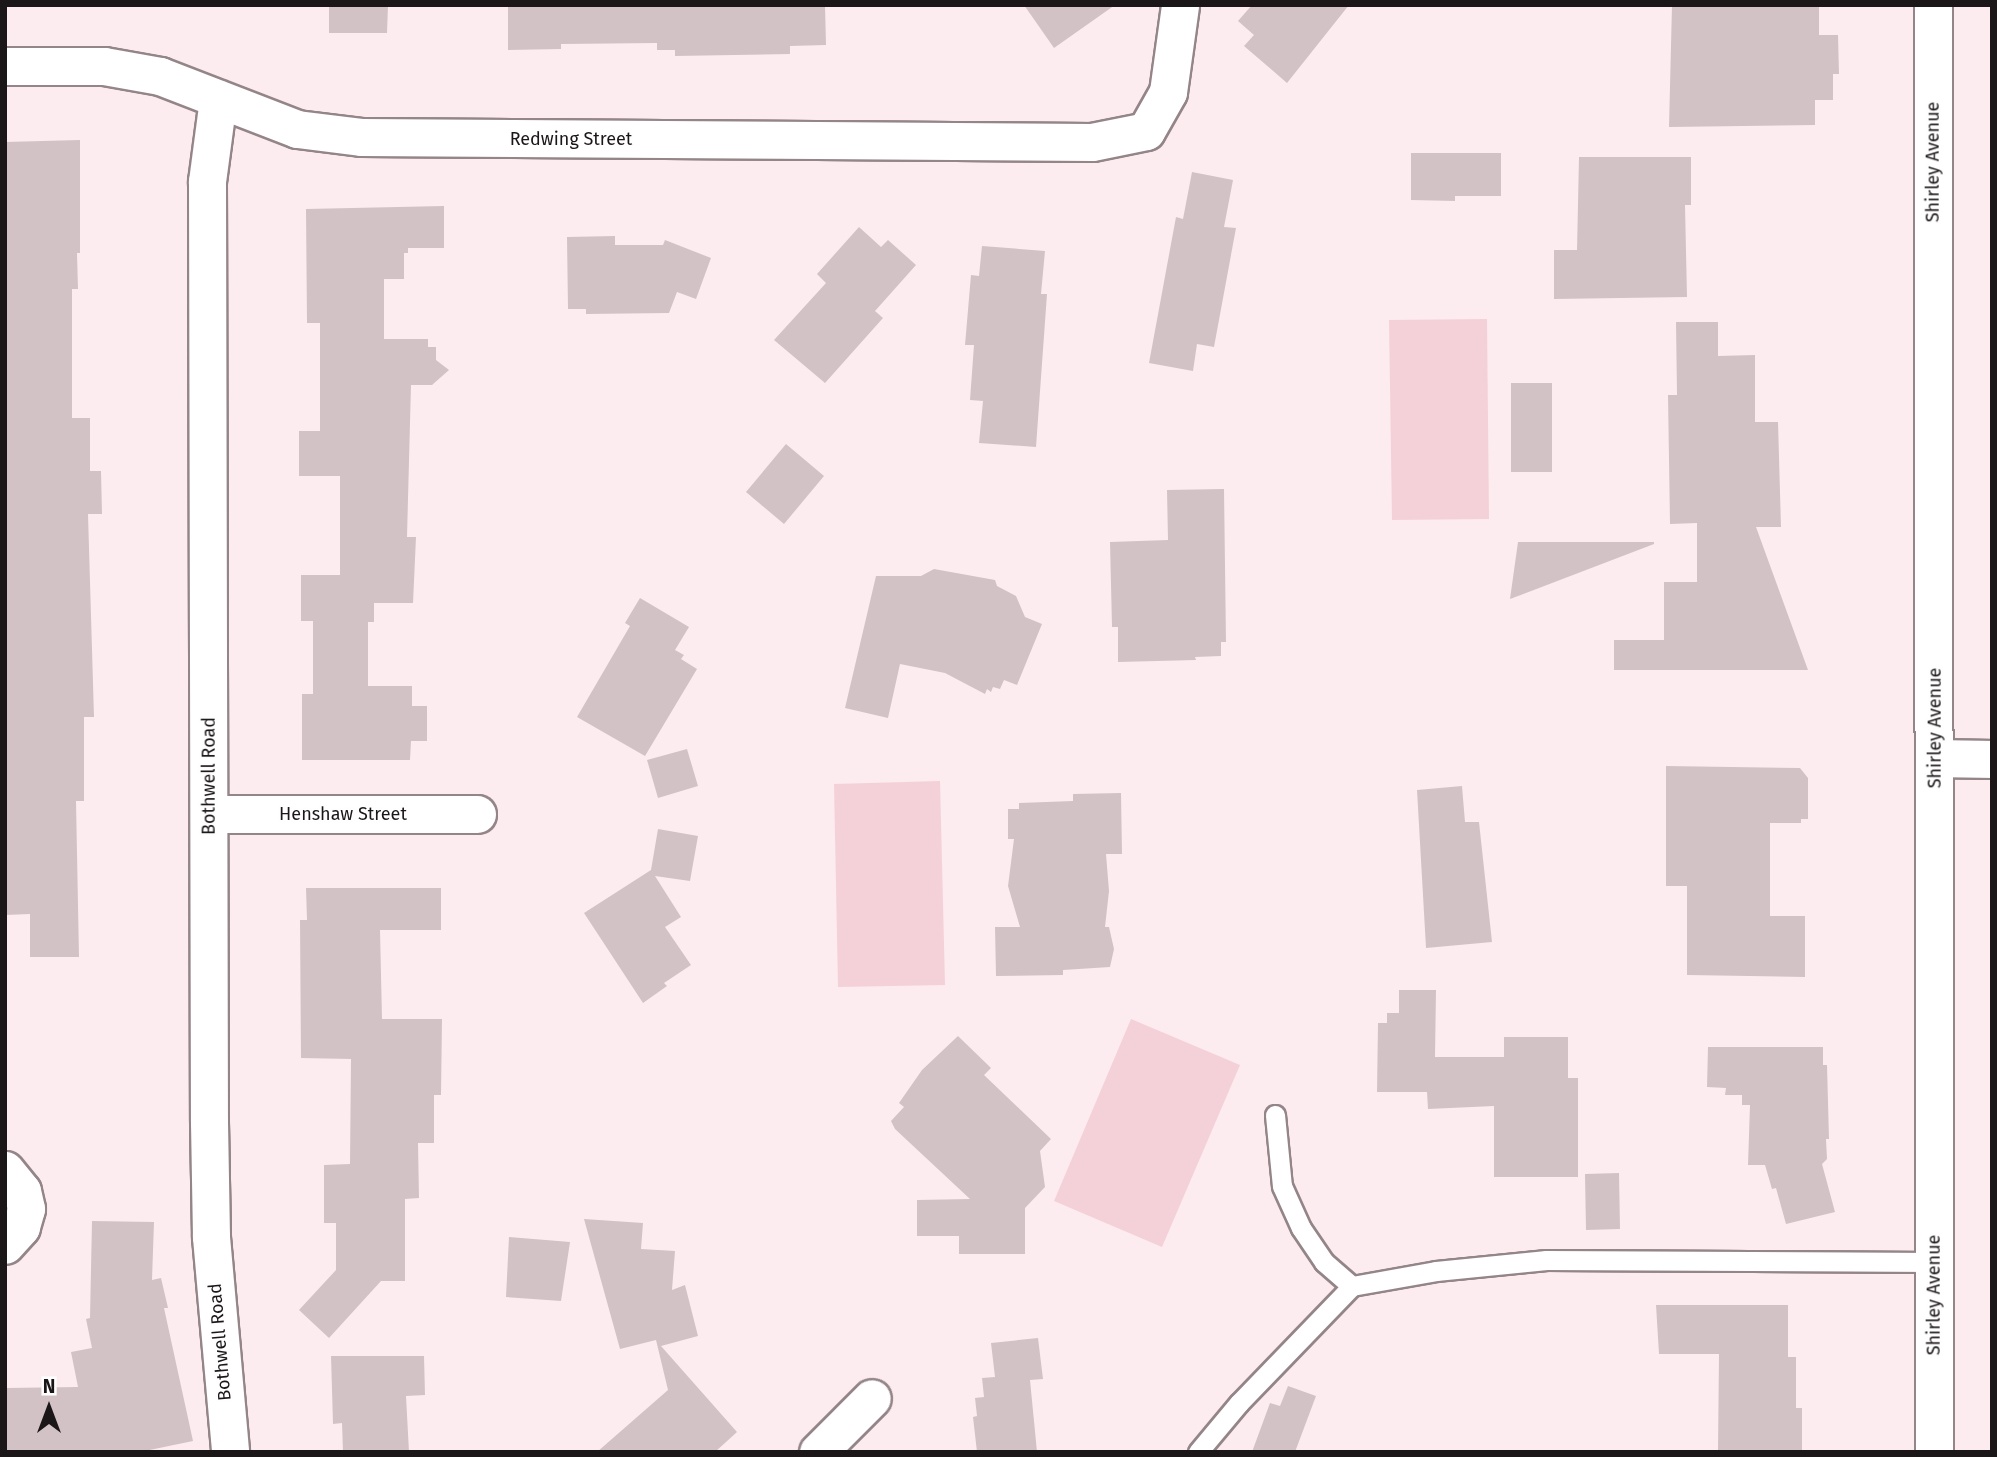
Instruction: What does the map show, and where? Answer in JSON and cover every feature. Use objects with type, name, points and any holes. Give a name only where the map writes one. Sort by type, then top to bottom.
[{"type":"street","name":"Redwing Street","points":[[5,66],[104,66],[160,76],[297,129],[361,137],[1091,142],[1146,131],[1168,92],[1180,5]]},
{"type":"street","name":"Shirley Avenue","points":[[1933,5],[1934,1452]]},
{"type":"street","name":"Bothwell Road","points":[[218,99],[207,181],[211,1237],[230,1452]]},
{"type":"street","points":[[1935,758],[1992,759]]},
{"type":"street","name":"Henshaw Street","points":[[209,814],[477,814]]},
{"type":"street","points":[[5,1170],[22,1191],[26,1209],[21,1227],[5,1245]]},
{"type":"street","points":[[818,1452],[872,1398]]},
{"type":"lane","points":[[1275,1115],[1282,1186],[1301,1228],[1324,1262],[1352,1286]]},
{"type":"lane","points":[[1198,1452],[1239,1403],[1352,1286],[1436,1271],[1546,1261],[1934,1262]]},
{"type":"shaded area","points":[[1487,319],[1489,519],[1392,520],[1389,320]]},
{"type":"shaded area","points":[[940,781],[945,985],[838,987],[834,784]]},
{"type":"shaded area","points":[[1131,1019],[1240,1065],[1162,1247],[1054,1201]]},
{"type":"building","points":[[329,5],[388,5],[387,33],[329,33]]},
{"type":"building","points":[[508,5],[825,5],[826,45],[790,46],[790,54],[675,56],[675,50],[657,50],[657,43],[561,44],[561,49],[508,50]]},
{"type":"building","points":[[1024,5],[1115,5],[1054,48]]},
{"type":"building","points":[[1252,5],[1349,5],[1287,83],[1244,46],[1254,35],[1238,21]]},
{"type":"building","points":[[1672,5],[1819,5],[1819,35],[1838,35],[1839,74],[1833,74],[1833,100],[1815,100],[1815,125],[1669,127]]},
{"type":"building","points":[[80,140],[80,253],[77,253],[78,289],[72,289],[72,418],[90,418],[90,471],[101,471],[102,514],[88,514],[94,717],[84,717],[84,801],[76,801],[79,957],[30,957],[30,914],[5,915],[5,142]]},
{"type":"building","points":[[1411,153],[1501,153],[1501,196],[1455,196],[1455,201],[1411,200]]},
{"type":"building","points":[[1579,157],[1691,157],[1691,205],[1685,205],[1687,297],[1554,299],[1554,250],[1577,250]]},
{"type":"building","points":[[1192,172],[1233,180],[1224,227],[1236,228],[1214,347],[1197,344],[1193,371],[1149,363],[1176,217],[1183,219]]},
{"type":"building","points":[[444,206],[444,248],[408,248],[408,253],[404,253],[404,279],[384,279],[384,339],[428,339],[428,347],[436,347],[436,360],[449,370],[432,385],[411,385],[407,537],[416,537],[413,603],[374,603],[374,622],[368,622],[368,686],[412,686],[412,706],[427,706],[427,741],[411,741],[410,760],[302,760],[302,694],[313,694],[313,621],[301,621],[301,575],[340,575],[340,476],[299,476],[299,431],[320,431],[320,323],[307,323],[306,209]]},
{"type":"building","points":[[859,227],[881,247],[888,240],[916,265],[875,311],[883,318],[825,383],[774,340],[826,283],[817,274]]},
{"type":"building","points":[[615,236],[615,245],[663,245],[665,240],[711,258],[696,299],[677,292],[669,313],[586,314],[586,309],[568,309],[567,237]]},
{"type":"building","points":[[982,246],[1045,251],[1041,294],[1047,294],[1036,447],[979,443],[983,401],[970,400],[974,345],[965,345],[971,275],[979,276]]},
{"type":"building","points":[[1676,322],[1718,322],[1718,356],[1755,355],[1755,422],[1778,422],[1781,527],[1756,527],[1808,670],[1614,670],[1614,640],[1664,640],[1664,582],[1697,582],[1697,523],[1670,524],[1668,395],[1677,395]]},
{"type":"building","points":[[1511,383],[1552,383],[1552,472],[1511,472]]},
{"type":"building","points":[[786,444],[824,476],[784,524],[746,492]]},
{"type":"building","points":[[1224,489],[1226,642],[1221,642],[1221,656],[1195,657],[1196,660],[1118,662],[1118,627],[1112,627],[1110,542],[1168,540],[1167,490]]},
{"type":"building","points":[[1518,542],[1654,542],[1654,544],[1510,599]]},
{"type":"building","points":[[934,569],[995,580],[997,586],[1016,596],[1025,617],[1042,624],[1017,685],[1004,680],[1000,689],[993,687],[991,692],[987,689],[985,694],[945,673],[900,664],[888,718],[845,708],[876,576],[921,576]]},
{"type":"building","points":[[640,598],[689,627],[675,650],[684,655],[681,659],[697,669],[645,756],[577,717],[630,626],[625,623]]},
{"type":"building","points":[[687,749],[698,786],[658,798],[647,760]]},
{"type":"building","points":[[1666,766],[1800,768],[1808,778],[1808,819],[1801,819],[1801,823],[1770,823],[1770,916],[1805,916],[1805,977],[1687,975],[1687,886],[1666,886]]},
{"type":"building","points":[[1462,786],[1465,822],[1479,822],[1492,942],[1426,948],[1417,790]]},
{"type":"building","points":[[1121,793],[1122,854],[1106,854],[1109,891],[1105,927],[1109,927],[1114,949],[1110,967],[1063,970],[1063,975],[996,976],[995,927],[1020,927],[1008,886],[1014,839],[1008,839],[1008,809],[1019,809],[1019,803],[1073,801],[1073,794]]},
{"type":"building","points":[[658,829],[698,836],[690,881],[655,876],[681,917],[665,927],[691,965],[664,983],[667,986],[643,1003],[584,913],[651,870]]},
{"type":"building","points":[[306,888],[441,888],[441,930],[380,930],[382,1019],[442,1019],[441,1095],[434,1095],[434,1143],[418,1143],[419,1198],[405,1199],[405,1281],[381,1281],[329,1338],[299,1310],[336,1270],[336,1223],[324,1223],[324,1165],[350,1164],[351,1059],[301,1058],[300,920],[307,920]]},
{"type":"building","points":[[1399,990],[1436,990],[1435,1057],[1504,1057],[1504,1037],[1568,1037],[1568,1078],[1578,1078],[1578,1177],[1494,1177],[1494,1106],[1428,1109],[1427,1092],[1377,1092],[1378,1023],[1387,1023],[1387,1013],[1399,1013]]},
{"type":"building","points":[[958,1036],[991,1068],[984,1075],[1051,1139],[1040,1151],[1045,1187],[1025,1208],[1025,1254],[959,1254],[959,1236],[917,1236],[917,1200],[970,1199],[895,1129],[891,1121],[904,1107],[899,1103],[922,1070]]},
{"type":"building","points":[[1708,1047],[1823,1047],[1823,1065],[1827,1065],[1829,1139],[1826,1139],[1827,1159],[1822,1164],[1835,1212],[1786,1224],[1776,1188],[1772,1189],[1765,1165],[1748,1165],[1750,1105],[1742,1105],[1742,1095],[1725,1095],[1726,1088],[1707,1087]]},
{"type":"building","points":[[1619,1173],[1620,1229],[1586,1230],[1585,1174]]},
{"type":"building","points":[[584,1219],[643,1223],[641,1249],[675,1251],[672,1290],[685,1285],[698,1336],[661,1346],[737,1432],[715,1452],[597,1452],[668,1390],[656,1340],[620,1349]]},
{"type":"building","points":[[92,1221],[154,1222],[152,1280],[161,1278],[168,1308],[164,1308],[193,1441],[140,1452],[5,1452],[5,1388],[78,1387],[71,1352],[92,1348],[86,1319],[90,1318]]},
{"type":"building","points":[[509,1237],[570,1242],[561,1301],[506,1297]]},
{"type":"building","points":[[1656,1305],[1788,1305],[1788,1357],[1796,1357],[1796,1408],[1802,1408],[1802,1450],[1718,1450],[1719,1354],[1659,1354]]},
{"type":"building","points":[[1038,1338],[1043,1379],[1030,1380],[1037,1452],[977,1452],[973,1417],[977,1416],[975,1398],[984,1397],[982,1378],[995,1377],[991,1343]]},
{"type":"building","points":[[331,1356],[424,1356],[425,1395],[406,1396],[409,1452],[343,1452],[342,1423],[333,1424]]},
{"type":"building","points":[[1288,1386],[1316,1396],[1295,1452],[1252,1452],[1270,1403],[1280,1406]]}]
